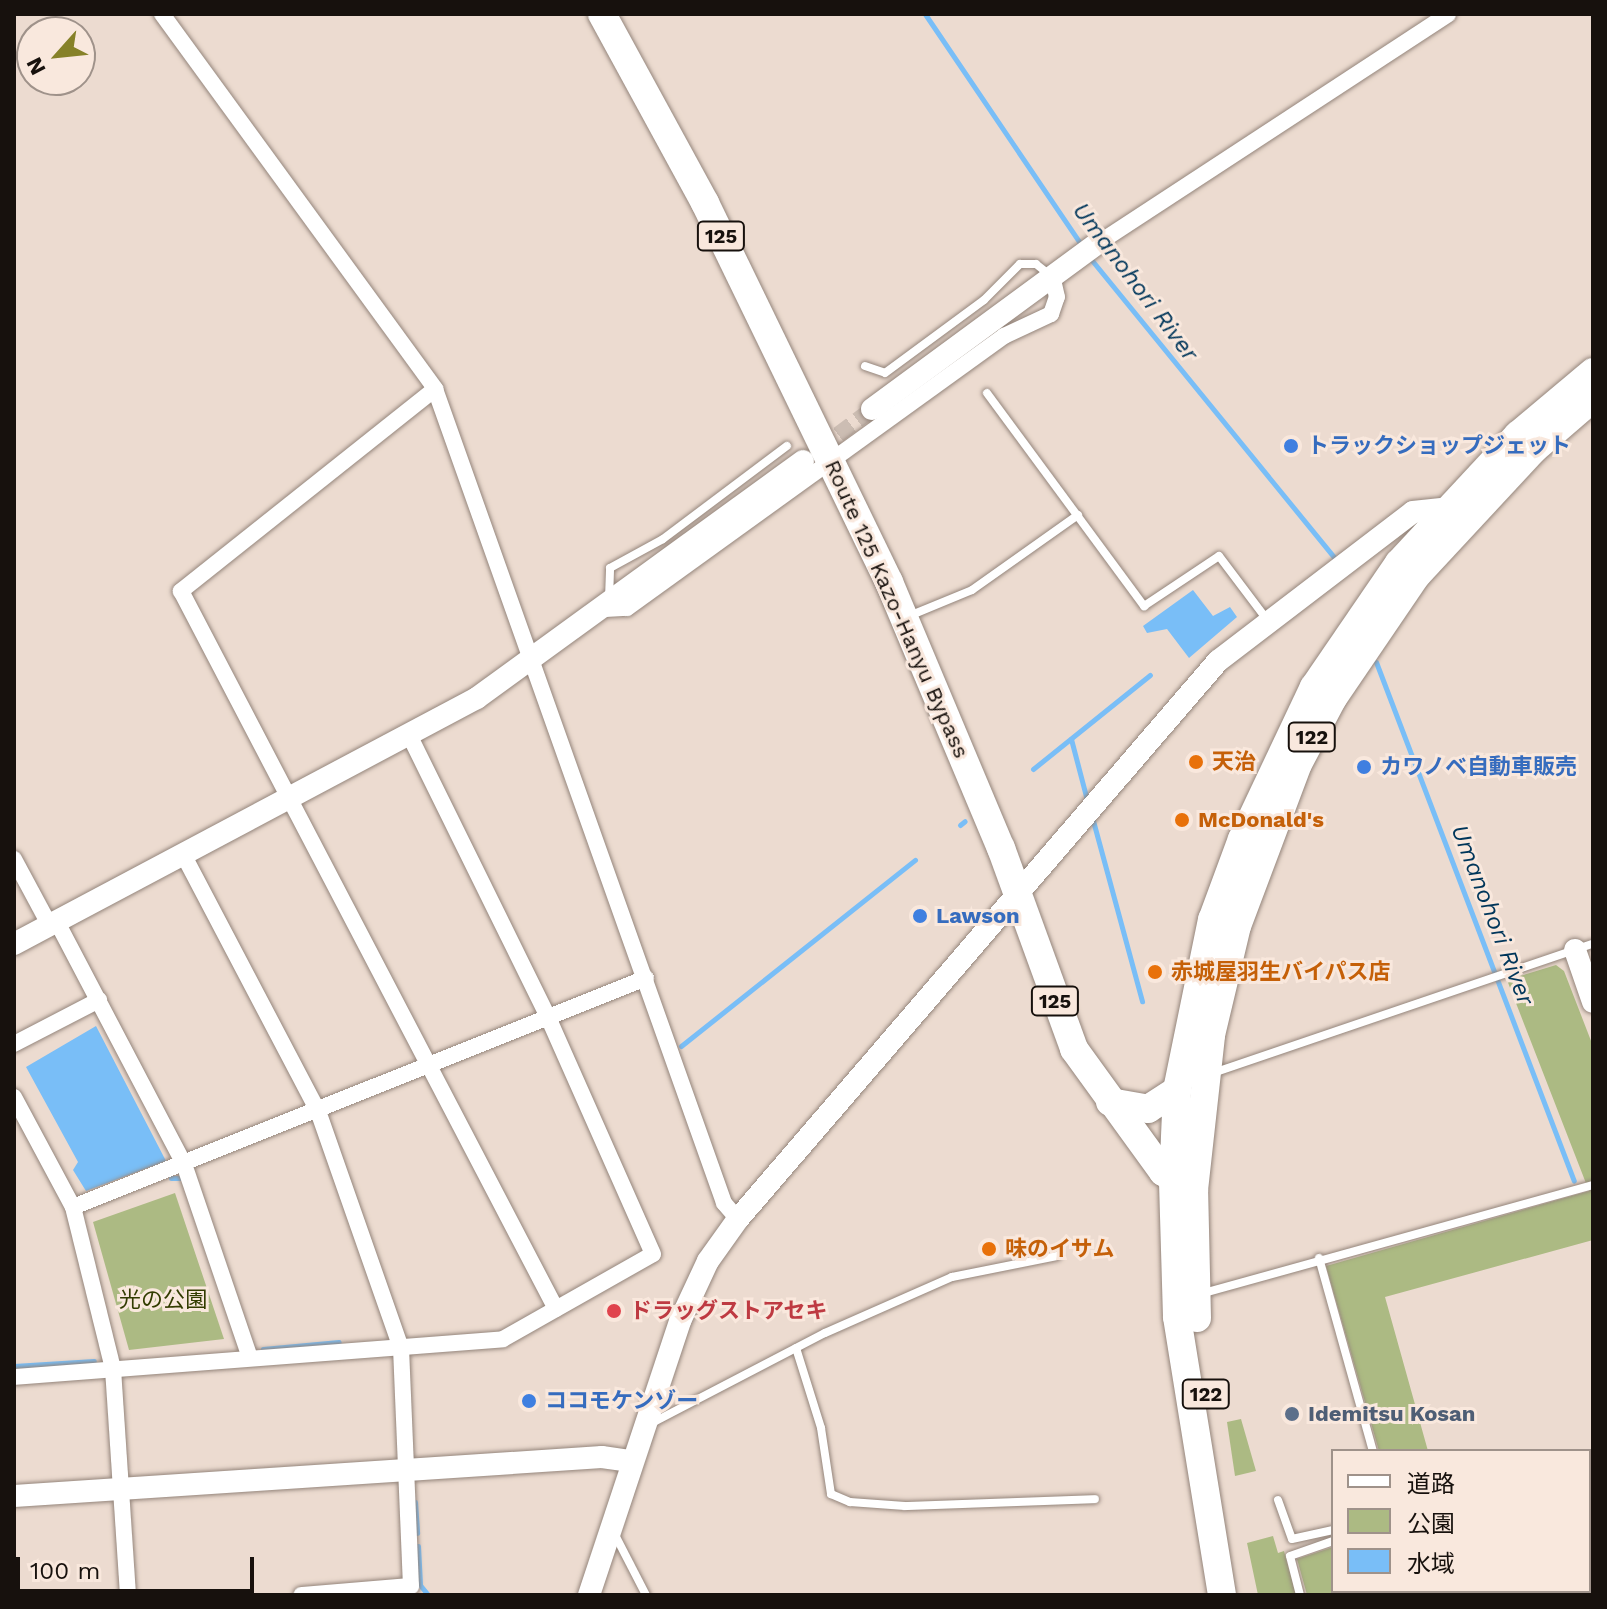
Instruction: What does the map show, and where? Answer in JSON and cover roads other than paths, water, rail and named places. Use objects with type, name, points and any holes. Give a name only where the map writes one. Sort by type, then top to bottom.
[{"type":"highway","name":"Route 125 Kazo-Hanyu Bypass","points":[[602,14],[705,203],[905,618],[1016,893],[1074,1049],[1110,1102],[1184,1186]]},
{"type":"highway","name":"122","points":[[1222,1595],[1177,1317],[1184,1186],[1237,926],[1298,764],[1333,698],[1462,508],[1518,435],[1593,372]]},
{"type":"highway","name":"122","points":[[1240,1595],[1195,1294],[1177,1090],[1212,920],[1242,839],[1314,687],[1399,563],[1593,398]]},
{"type":"highway","points":[[1110,1102],[1148,1109],[1177,1090]]},
{"type":"street","points":[[162,14],[435,389],[724,1203],[738,1219]]},
{"type":"street","points":[[872,409],[1094,246],[1448,14]]},
{"type":"street","points":[[608,607],[627,608],[1004,336],[1051,314],[1057,297],[1052,276]]},
{"type":"street","points":[[435,389],[181,591],[556,1309]]},
{"type":"street","points":[[14,944],[410,736],[608,607],[795,453]]},
{"type":"street","points":[[589,1595],[631,1461],[693,1290],[738,1219],[1218,661],[1413,512],[1462,508]]},
{"type":"street","points":[[14,1377],[249,1355],[401,1348],[503,1339],[653,1254],[548,1017],[410,736]]},
{"type":"street","points":[[183,854],[318,1111],[401,1348],[414,1591],[301,1595]]},
{"type":"street","points":[[14,859],[99,1000],[184,1164],[249,1355]]},
{"type":"street","points":[[1584,947],[1593,1002]]},
{"type":"street","points":[[73,1207],[646,978]]},
{"type":"street","points":[[14,1044],[99,1000]]},
{"type":"street","points":[[14,1097],[73,1207],[113,1369],[128,1595]]},
{"type":"street","points":[[14,1496],[407,1468],[602,1457],[631,1461]]},
{"type":"lane","points":[[865,366],[885,373],[984,300],[1020,264],[1036,264],[1052,276]]},
{"type":"lane","points":[[987,393],[1144,606],[1219,556],[1268,622]]},
{"type":"lane","points":[[608,607],[610,568],[663,539],[795,453]]},
{"type":"lane","points":[[905,618],[972,590],[1078,515]]},
{"type":"lane","points":[[1205,1076],[1584,947]]},
{"type":"lane","points":[[1195,1294],[1215,1292],[1319,1258],[1593,1185]]},
{"type":"lane","points":[[645,1423],[796,1348],[952,1277],[1057,1256]]},
{"type":"lane","points":[[1319,1258],[1372,1449]]},
{"type":"lane","points":[[796,1348],[821,1428],[831,1494],[850,1502],[905,1506],[1095,1499]]},
{"type":"lane","points":[[1278,1500],[1292,1539],[1331,1530]]},
{"type":"lane","points":[[610,1531],[619,1537],[646,1595]]},
{"type":"lane","points":[[1300,1595],[1290,1556],[1331,1542]]},
{"type":"water","points":[[1193,590],[1213,616],[1230,607],[1237,617],[1189,658],[1167,629],[1147,633],[1143,626]]},
{"type":"water","points":[[96,1026],[166,1161],[86,1191],[73,1170],[78,1162],[26,1067]]},
{"type":"waterway","name":"Umanohori River","points":[[925,14],[1082,246]]},
{"type":"waterway","name":"Umanohori River","points":[[1090,258],[1334,557]]},
{"type":"waterway","name":"Umanohori River","points":[[1376,662],[1574,1181]]},
{"type":"waterway","points":[[1033,769],[1150,675]]},
{"type":"waterway","points":[[1071,739],[1088,804]]},
{"type":"waterway","points":[[1092,817],[1142,1001]]},
{"type":"waterway","points":[[960,825],[965,821]]},
{"type":"waterway","points":[[681,1046],[915,860]]},
{"type":"waterway","points":[[171,1178],[180,1178]]},
{"type":"waterway","points":[[263,1349],[339,1342]]},
{"type":"waterway","points":[[14,1366],[94,1361]]},
{"type":"waterway","points":[[415,1502],[417,1533]]},
{"type":"waterway","points":[[418,1546],[420,1585],[428,1595]]},
{"type":"tunnel","points":[[819,449],[872,409]]},
{"type":"place","name":"トラックショップジェット","points":[[1291,446]]},
{"type":"place","name":"天治","points":[[1196,762]]},
{"type":"place","name":"カワノベ自動車販売","points":[[1364,767]]},
{"type":"place","name":"McDonald's","points":[[1182,820]]},
{"type":"place","name":"Lawson","points":[[920,916]]},
{"type":"place","name":"赤城屋羽生バイパス店","points":[[1155,972]]},
{"type":"place","name":"味のイサム","points":[[989,1249]]},
{"type":"place","name":"ドラッグストアセキ","points":[[614,1311]]},
{"type":"place","name":"ココモケンゾー","points":[[529,1401]]},
{"type":"place","name":"Idemitsu Kosan","points":[[1292,1414]]},
{"type":"park label","name":"光の公園","points":[[163,1300]]}]
